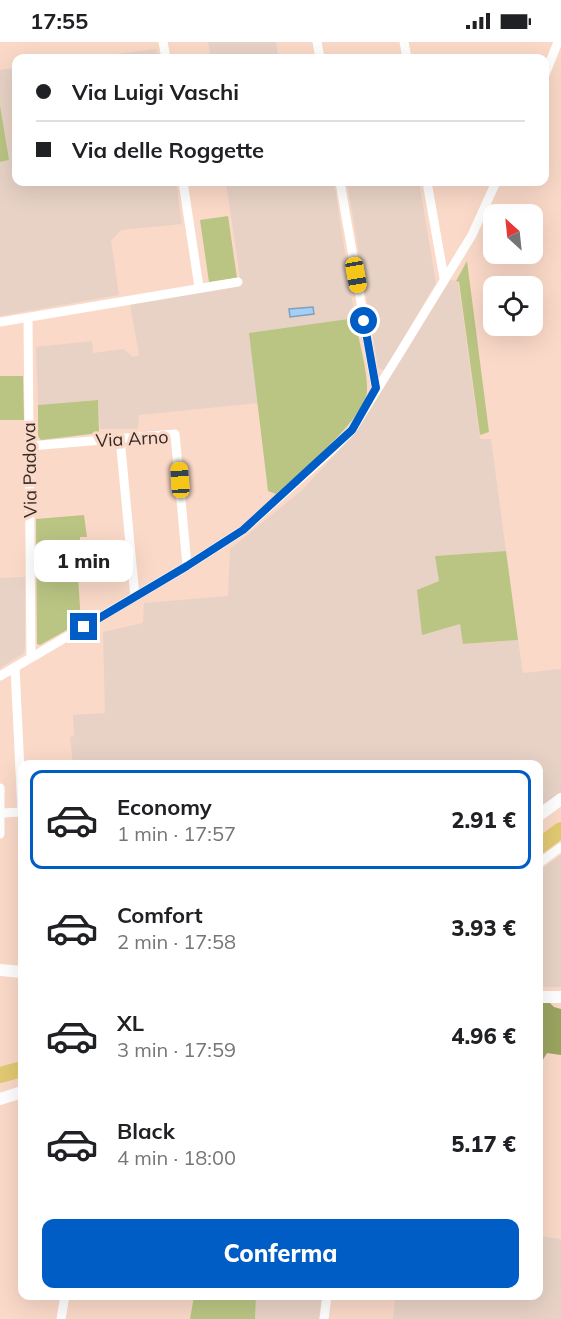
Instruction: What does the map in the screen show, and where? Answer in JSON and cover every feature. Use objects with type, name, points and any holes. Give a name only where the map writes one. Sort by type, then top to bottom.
[{"type":"highway","points":[[543,829],[561,816]]},
{"type":"highway","points":[[543,843],[561,830]]},
{"type":"highway","points":[[0,1075],[18,1070]]},
{"type":"highway","points":[[0,1086],[18,1081]]},
{"type":"street","points":[[549,64],[558,42]]},
{"type":"street","points":[[184,186],[199,287]]},
{"type":"street","points":[[341,186],[376,388]]},
{"type":"street","points":[[428,186],[444,278]]},
{"type":"street","points":[[0,676],[187,566],[243,530],[352,430],[472,235],[494,186]]},
{"type":"street","points":[[0,322],[238,282]]},
{"type":"street","name":"Via Padova","points":[[28,319],[31,657]]},
{"type":"street","name":"Via Arno","points":[[30,446],[171,433],[176,435],[187,566]]},
{"type":"street","points":[[120,438],[135,597]]},
{"type":"street","points":[[15,667],[19,760]]},
{"type":"street","points":[[0,788],[2,813],[0,834]]},
{"type":"street","points":[[543,812],[561,799]]},
{"type":"street","points":[[2,813],[18,812]]},
{"type":"street","points":[[543,860],[561,847]]},
{"type":"street","points":[[0,970],[18,972]]},
{"type":"street","points":[[543,997],[561,997]]},
{"type":"street","points":[[0,1099],[18,1093]]},
{"type":"street","points":[[62,1319],[64,1300]]},
{"type":"street","points":[[324,1319],[326,1300]]},
{"type":"shaded area","points":[[208,42],[276,42],[278,54],[210,54]]},
{"type":"shaded area","points":[[156,49],[157,54],[116,54]]},
{"type":"shaded area","points":[[12,68],[12,186],[177,186],[182,224],[121,230],[111,241],[119,295],[0,316],[0,162],[9,160],[0,105],[0,70]]},
{"type":"shaded area","points":[[227,186],[335,186],[355,318],[250,333],[258,403],[139,415],[138,429],[100,429],[98,400],[38,405],[36,347],[92,341],[93,353],[123,349],[133,357],[139,355],[130,304],[241,285]]},
{"type":"shaded area","points":[[348,186],[420,186],[436,283],[384,371],[378,367]]},
{"type":"shaded area","points":[[450,280],[458,281],[480,439],[491,439],[506,551],[435,556],[439,581],[422,634],[460,624],[464,644],[518,640],[523,673],[561,669],[561,792],[543,806],[543,760],[72,760],[70,737],[74,736],[73,715],[105,713],[103,632],[143,623],[144,603],[228,596],[230,549],[302,490],[357,431]]},
{"type":"shaded area","points":[[25,577],[24,653],[0,668],[0,578]]},
{"type":"shaded area","points":[[561,855],[561,987],[543,987],[543,868]]},
{"type":"shaded area","points":[[543,1237],[561,1239],[561,1319],[393,1319],[395,1300],[543,1300]]},
{"type":"shaded area","points":[[256,1300],[321,1300],[319,1319],[255,1319]]},
{"type":"green space","points":[[0,105],[9,160],[0,162]]},
{"type":"green space","points":[[228,216],[237,278],[209,282],[200,220]]},
{"type":"green space","points":[[467,261],[489,432],[480,435],[459,282],[456,281]]},
{"type":"green space","points":[[355,318],[367,383],[364,402],[343,430],[314,460],[276,494],[268,491],[249,333]]},
{"type":"green space","points":[[0,376],[23,376],[24,420],[0,420]]},
{"type":"green space","points":[[98,400],[99,433],[41,440],[38,436],[38,405]]},
{"type":"green space","points":[[84,515],[87,537],[80,537],[80,546],[76,547],[81,622],[40,645],[37,644],[36,519]]},
{"type":"green space","points":[[506,551],[518,640],[463,644],[460,624],[422,635],[417,590],[439,581],[435,556]]},
{"type":"green space","points":[[543,1001],[561,1009],[561,1055],[547,1053],[543,1060]]},
{"type":"green space","points":[[193,1300],[256,1300],[255,1319],[190,1319]]},
{"type":"water","points":[[313,307],[314,314],[290,317],[289,309]]},
{"type":"route","points":[[84,627],[243,530],[303,478],[352,430],[376,388],[364,321]]}]
